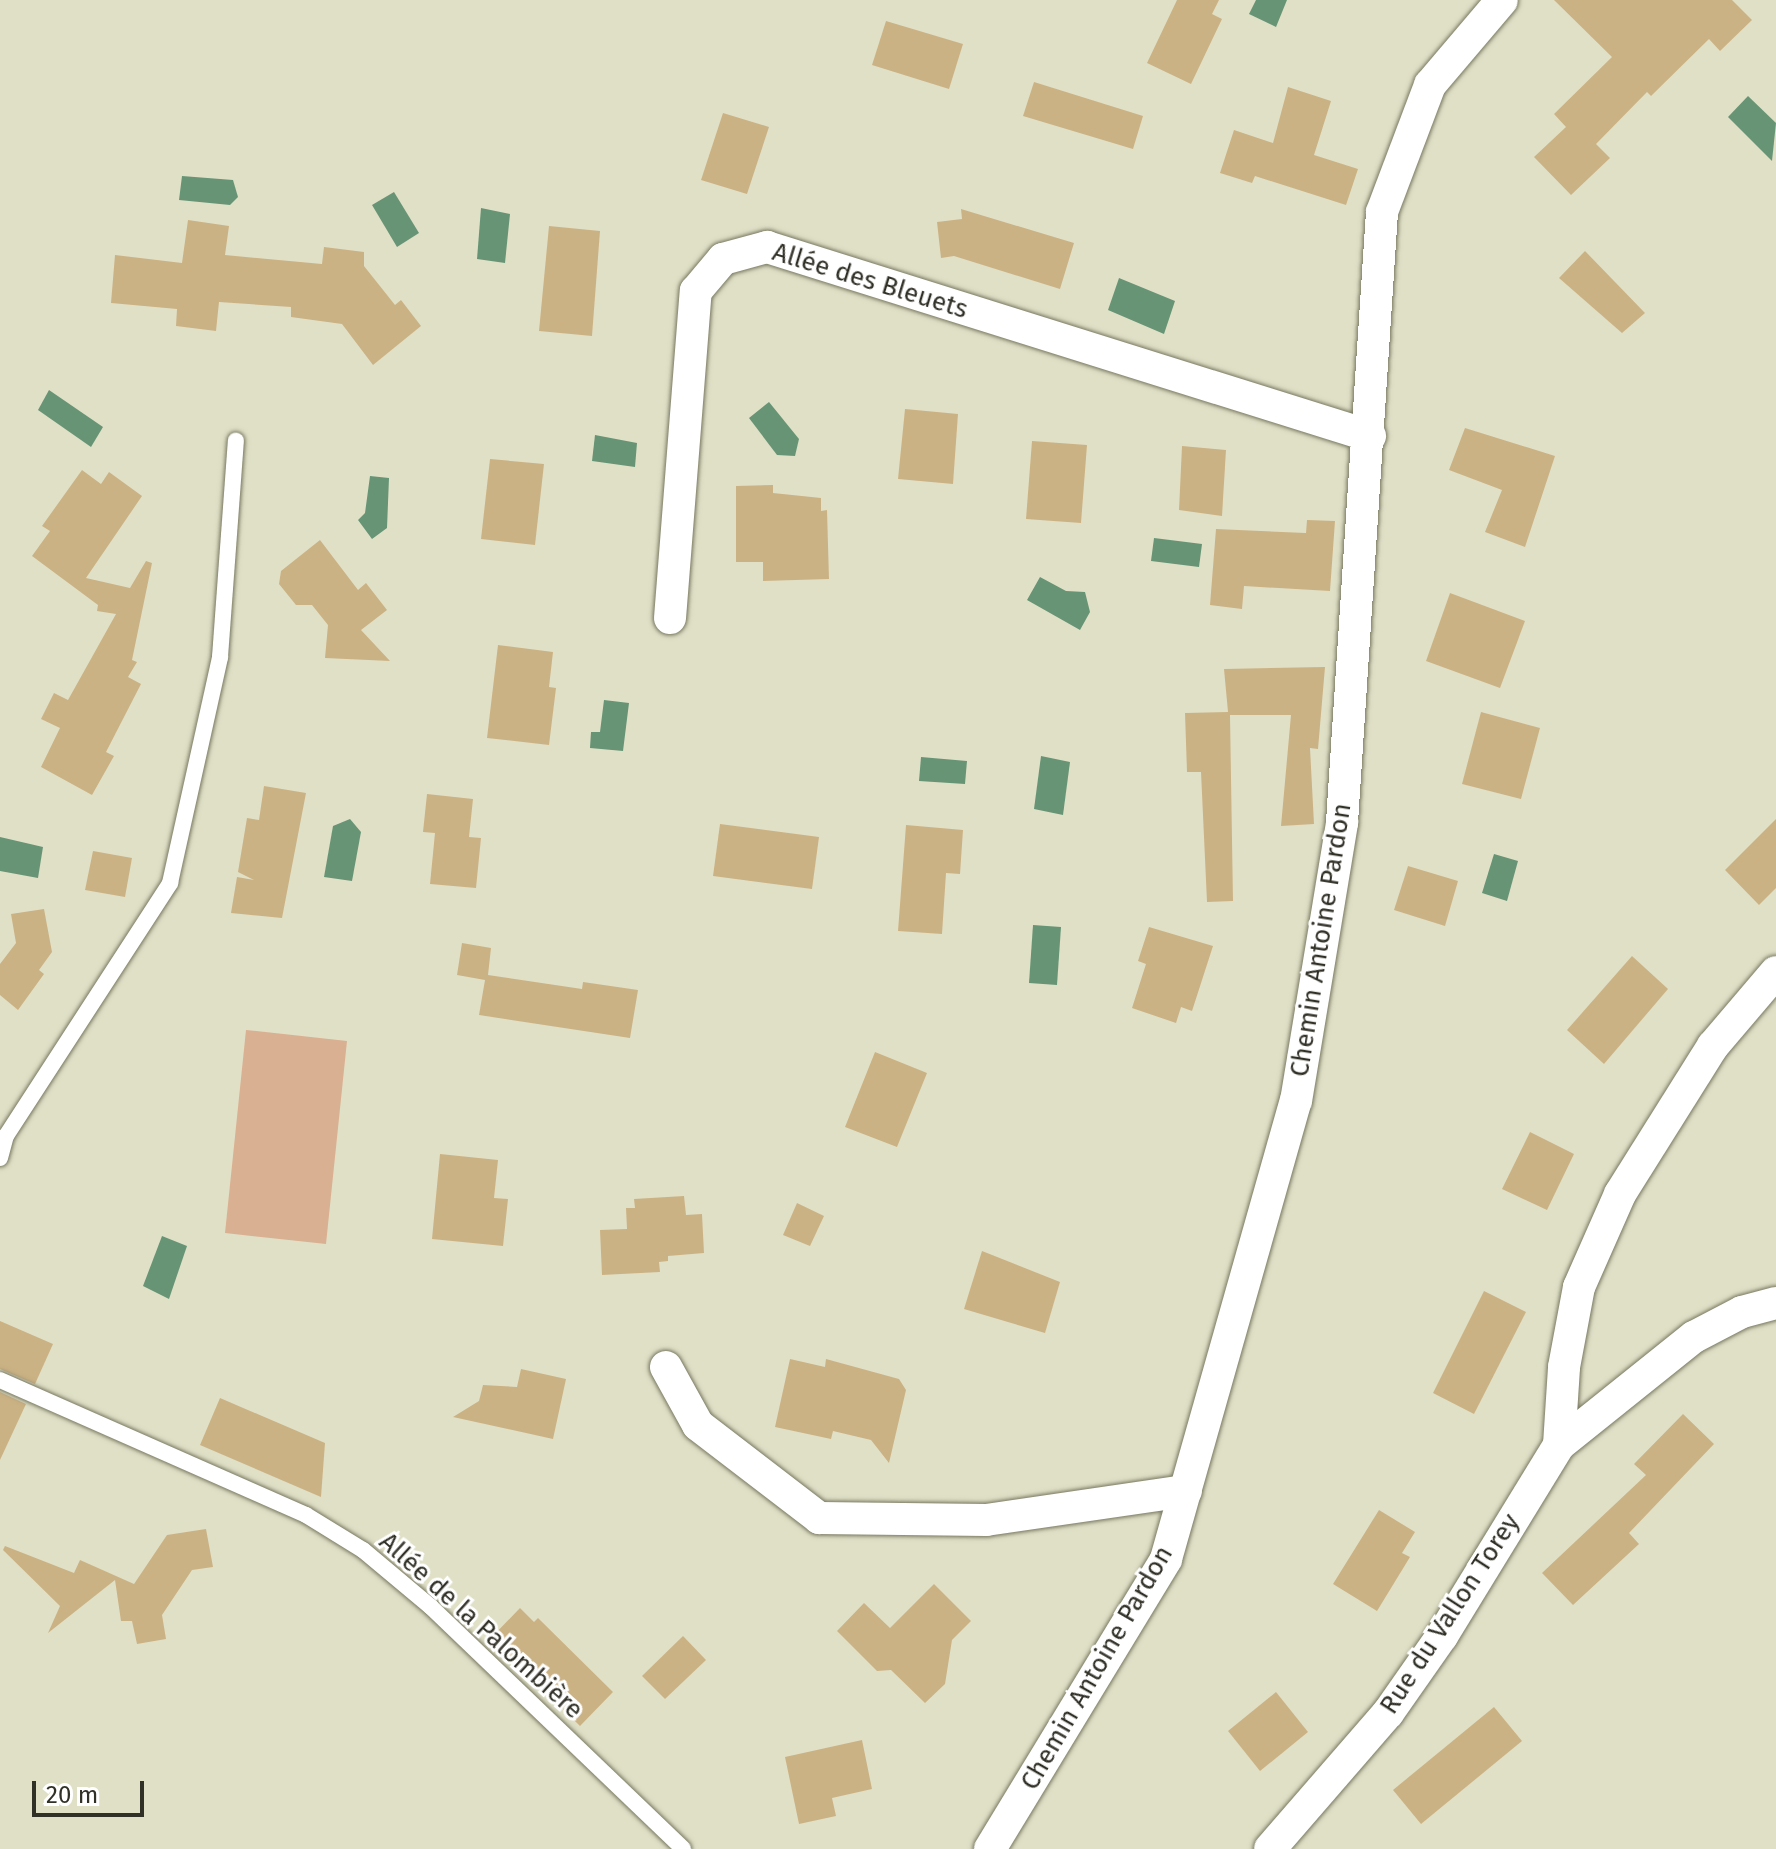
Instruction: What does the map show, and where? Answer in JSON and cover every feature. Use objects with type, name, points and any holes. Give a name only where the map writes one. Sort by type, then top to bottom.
[{"type":"street","name":"Chemin Antoine Pardon","points":[[990,1849],[1166,1559],[1296,1101],[1342,822],[1370,436],[1382,212],[1430,85],[1502,0]]},
{"type":"street","name":"Allée des Bleuets","points":[[670,618],[696,291],[723,259],[767,247],[1370,436]]},
{"type":"street","name":"Rue du Vallon Torey","points":[[1559,1445],[1564,1367],[1579,1287],[1620,1194],[1713,1046],[1776,972]]},
{"type":"street","name":"Rue du Vallon Torey","points":[[1270,1849],[1331,1784],[1397,1700],[1559,1445],[1694,1337],[1742,1312],[1776,1303]]},
{"type":"street","points":[[666,1367],[698,1425],[819,1518],[986,1520],[1186,1491]]},
{"type":"lane","points":[[0,1158],[3,1135],[170,883],[220,657],[236,441]]},
{"type":"lane","name":"Allée de la Palombière","points":[[0,1380],[306,1515],[363,1550],[431,1607],[683,1849]]},
{"type":"shaded area","points":[[1256,0],[1287,0],[1276,27],[1249,14]]},
{"type":"shaded area","points":[[1748,96],[1776,123],[1772,161],[1728,117]]},
{"type":"shaded area","points":[[182,176],[233,180],[238,197],[230,205],[179,200]]},
{"type":"shaded area","points":[[394,192],[419,233],[397,247],[372,205]]},
{"type":"shaded area","points":[[481,208],[510,214],[505,263],[477,259]]},
{"type":"shaded area","points":[[1119,278],[1175,301],[1164,334],[1108,310]]},
{"type":"shaded area","points":[[49,390],[103,427],[91,447],[38,410]]},
{"type":"shaded area","points":[[769,402],[799,439],[795,456],[777,455],[749,418]]},
{"type":"shaded area","points":[[595,435],[637,443],[635,467],[592,461]]},
{"type":"shaded area","points":[[370,476],[389,478],[387,528],[372,539],[358,520],[365,513]]},
{"type":"shaded area","points":[[1154,538],[1202,544],[1199,567],[1151,561]]},
{"type":"shaded area","points":[[1040,577],[1066,591],[1085,592],[1090,612],[1080,630],[1027,600]]},
{"type":"shaded area","points":[[604,700],[629,703],[623,751],[590,748],[591,732],[600,732]]},
{"type":"shaded area","points":[[1041,756],[1070,762],[1063,815],[1034,809]]},
{"type":"shaded area","points":[[921,757],[967,761],[965,784],[919,781]]},
{"type":"shaded area","points":[[350,819],[361,832],[352,881],[324,877],[333,826]]},
{"type":"shaded area","points":[[0,837],[43,847],[38,878],[0,871]]},
{"type":"shaded area","points":[[1494,854],[1518,861],[1507,901],[1482,893]]},
{"type":"shaded area","points":[[1033,925],[1061,927],[1057,985],[1029,983]]},
{"type":"shaded area","points":[[246,1030],[347,1041],[326,1244],[225,1233]]},
{"type":"shaded area","points":[[162,1236],[187,1246],[169,1299],[143,1286]]},
{"type":"building","points":[[1177,0],[1219,0],[1212,14],[1222,19],[1191,84],[1147,63]]},
{"type":"building","points":[[1554,0],[1732,0],[1752,20],[1720,51],[1709,39],[1651,96],[1647,92],[1596,144],[1610,158],[1571,195],[1534,157],[1566,127],[1554,114],[1612,57]]},
{"type":"building","points":[[886,21],[963,44],[949,89],[872,65]]},
{"type":"building","points":[[1034,82],[1143,116],[1133,149],[1023,116]]},
{"type":"building","points":[[1288,87],[1331,101],[1314,155],[1358,169],[1346,205],[1255,176],[1252,183],[1220,173],[1234,130],[1273,143]]},
{"type":"building","points":[[723,113],[769,127],[747,194],[701,180]]},
{"type":"building","points":[[961,209],[1074,243],[1060,289],[954,256],[941,258],[937,222],[962,219]]},
{"type":"building","points":[[188,220],[229,226],[225,255],[322,264],[324,247],[364,252],[364,266],[395,305],[401,300],[421,326],[373,365],[342,324],[291,317],[291,307],[219,302],[216,331],[176,326],[177,309],[111,303],[115,255],[182,263]]},
{"type":"building","points":[[549,226],[600,231],[592,336],[539,331]]},
{"type":"building","points":[[1585,251],[1645,313],[1622,333],[1559,278]]},
{"type":"building","points":[[905,409],[958,414],[953,484],[898,479]]},
{"type":"building","points":[[1465,428],[1555,456],[1525,547],[1485,532],[1502,490],[1449,470]]},
{"type":"building","points":[[1032,441],[1087,445],[1081,523],[1026,519]]},
{"type":"building","points":[[1182,446],[1226,450],[1222,516],[1179,510]]},
{"type":"building","points":[[490,459],[544,464],[535,545],[481,539]]},
{"type":"building","points":[[82,470],[101,484],[109,472],[142,496],[86,578],[130,588],[146,561],[152,563],[132,660],[137,662],[128,677],[141,684],[106,752],[114,756],[92,795],[41,767],[60,728],[41,719],[54,693],[68,700],[116,614],[97,611],[98,605],[32,556],[50,531],[42,526]]},
{"type":"building","points":[[773,485],[773,493],[821,498],[821,511],[827,510],[829,579],[763,581],[763,562],[736,562],[736,486]]},
{"type":"building","points":[[1307,520],[1335,521],[1330,591],[1244,586],[1242,609],[1210,605],[1216,529],[1306,533]]},
{"type":"building","points":[[320,540],[358,590],[366,583],[387,610],[361,630],[390,661],[325,658],[328,625],[312,605],[296,605],[279,584],[281,571]]},
{"type":"building","points":[[1450,593],[1525,621],[1500,688],[1426,661]]},
{"type":"building","points":[[498,645],[553,652],[549,687],[556,688],[549,745],[487,738]]},
{"type":"building","points":[[1325,667],[1318,749],[1310,748],[1314,824],[1281,826],[1291,715],[1230,715],[1233,901],[1207,902],[1201,772],[1187,772],[1185,713],[1228,712],[1224,669]]},
{"type":"building","points":[[1481,712],[1540,728],[1521,799],[1462,784]]},
{"type":"building","points":[[264,786],[306,793],[282,918],[231,913],[237,877],[254,880],[238,872],[247,818],[259,820]]},
{"type":"building","points":[[427,794],[473,799],[469,837],[481,838],[476,888],[430,884],[435,833],[423,832]]},
{"type":"building","points":[[1776,819],[1776,888],[1759,905],[1725,870]]},
{"type":"building","points":[[720,824],[819,837],[812,889],[713,876]]},
{"type":"building","points":[[906,825],[963,830],[960,874],[946,873],[942,934],[898,931]]},
{"type":"building","points":[[93,851],[132,858],[125,897],[85,890]]},
{"type":"building","points":[[1408,866],[1458,881],[1445,926],[1394,910]]},
{"type":"building","points":[[44,909],[52,952],[39,970],[44,974],[18,1010],[0,995],[0,964],[16,943],[11,914]]},
{"type":"building","points":[[1149,927],[1213,946],[1192,1011],[1181,1007],[1176,1023],[1132,1008],[1146,964],[1138,961]]},
{"type":"building","points":[[462,943],[491,948],[488,975],[582,989],[583,982],[638,990],[630,1038],[479,1015],[485,980],[457,975]]},
{"type":"building","points":[[1632,956],[1668,989],[1604,1064],[1567,1030]]},
{"type":"building","points":[[875,1052],[927,1073],[897,1147],[845,1127]]},
{"type":"building","points":[[1530,1132],[1574,1154],[1547,1210],[1502,1189]]},
{"type":"building","points":[[440,1154],[498,1160],[494,1198],[508,1199],[503,1246],[432,1239]]},
{"type":"building","points":[[684,1196],[686,1215],[702,1214],[704,1253],[668,1256],[668,1261],[659,1262],[660,1272],[602,1275],[600,1230],[627,1229],[626,1208],[635,1208],[634,1199]]},
{"type":"building","points":[[797,1203],[824,1216],[810,1246],[783,1235]]},
{"type":"building","points":[[982,1251],[1060,1282],[1045,1333],[964,1309]]},
{"type":"building","points":[[1484,1291],[1526,1312],[1474,1414],[1433,1393]]},
{"type":"building","points":[[0,1321],[53,1344],[35,1384],[0,1369]]},
{"type":"building","points":[[790,1359],[825,1367],[826,1359],[899,1379],[906,1390],[889,1463],[871,1440],[833,1431],[831,1439],[775,1427]]},
{"type":"building","points":[[521,1369],[566,1379],[553,1439],[453,1417],[479,1401],[483,1385],[517,1387]]},
{"type":"building","points":[[0,1392],[26,1404],[0,1460]]},
{"type":"building","points":[[220,1398],[325,1443],[321,1497],[200,1445]]},
{"type":"building","points":[[1683,1414],[1714,1444],[1629,1533],[1639,1544],[1573,1605],[1542,1573],[1646,1475],[1634,1464]]},
{"type":"building","points":[[1379,1510],[1415,1532],[1402,1553],[1410,1557],[1377,1611],[1333,1584]]},
{"type":"building","points":[[206,1529],[213,1567],[192,1570],[162,1615],[166,1639],[137,1644],[132,1621],[121,1621],[115,1580],[48,1633],[60,1606],[3,1550],[5,1546],[74,1573],[80,1560],[134,1584],[167,1535]]},
{"type":"building","points":[[934,1584],[971,1621],[952,1640],[945,1684],[925,1703],[891,1670],[877,1671],[837,1631],[864,1603],[890,1628]]},
{"type":"building","points":[[520,1608],[534,1622],[538,1618],[613,1692],[580,1726],[491,1638]]},
{"type":"building","points":[[683,1636],[706,1660],[665,1699],[642,1676]]},
{"type":"building","points":[[1276,1692],[1308,1732],[1260,1771],[1228,1731]]},
{"type":"building","points":[[1494,1707],[1522,1741],[1421,1824],[1393,1790]]},
{"type":"building","points":[[862,1740],[872,1789],[832,1798],[836,1816],[799,1824],[785,1757]]}]
